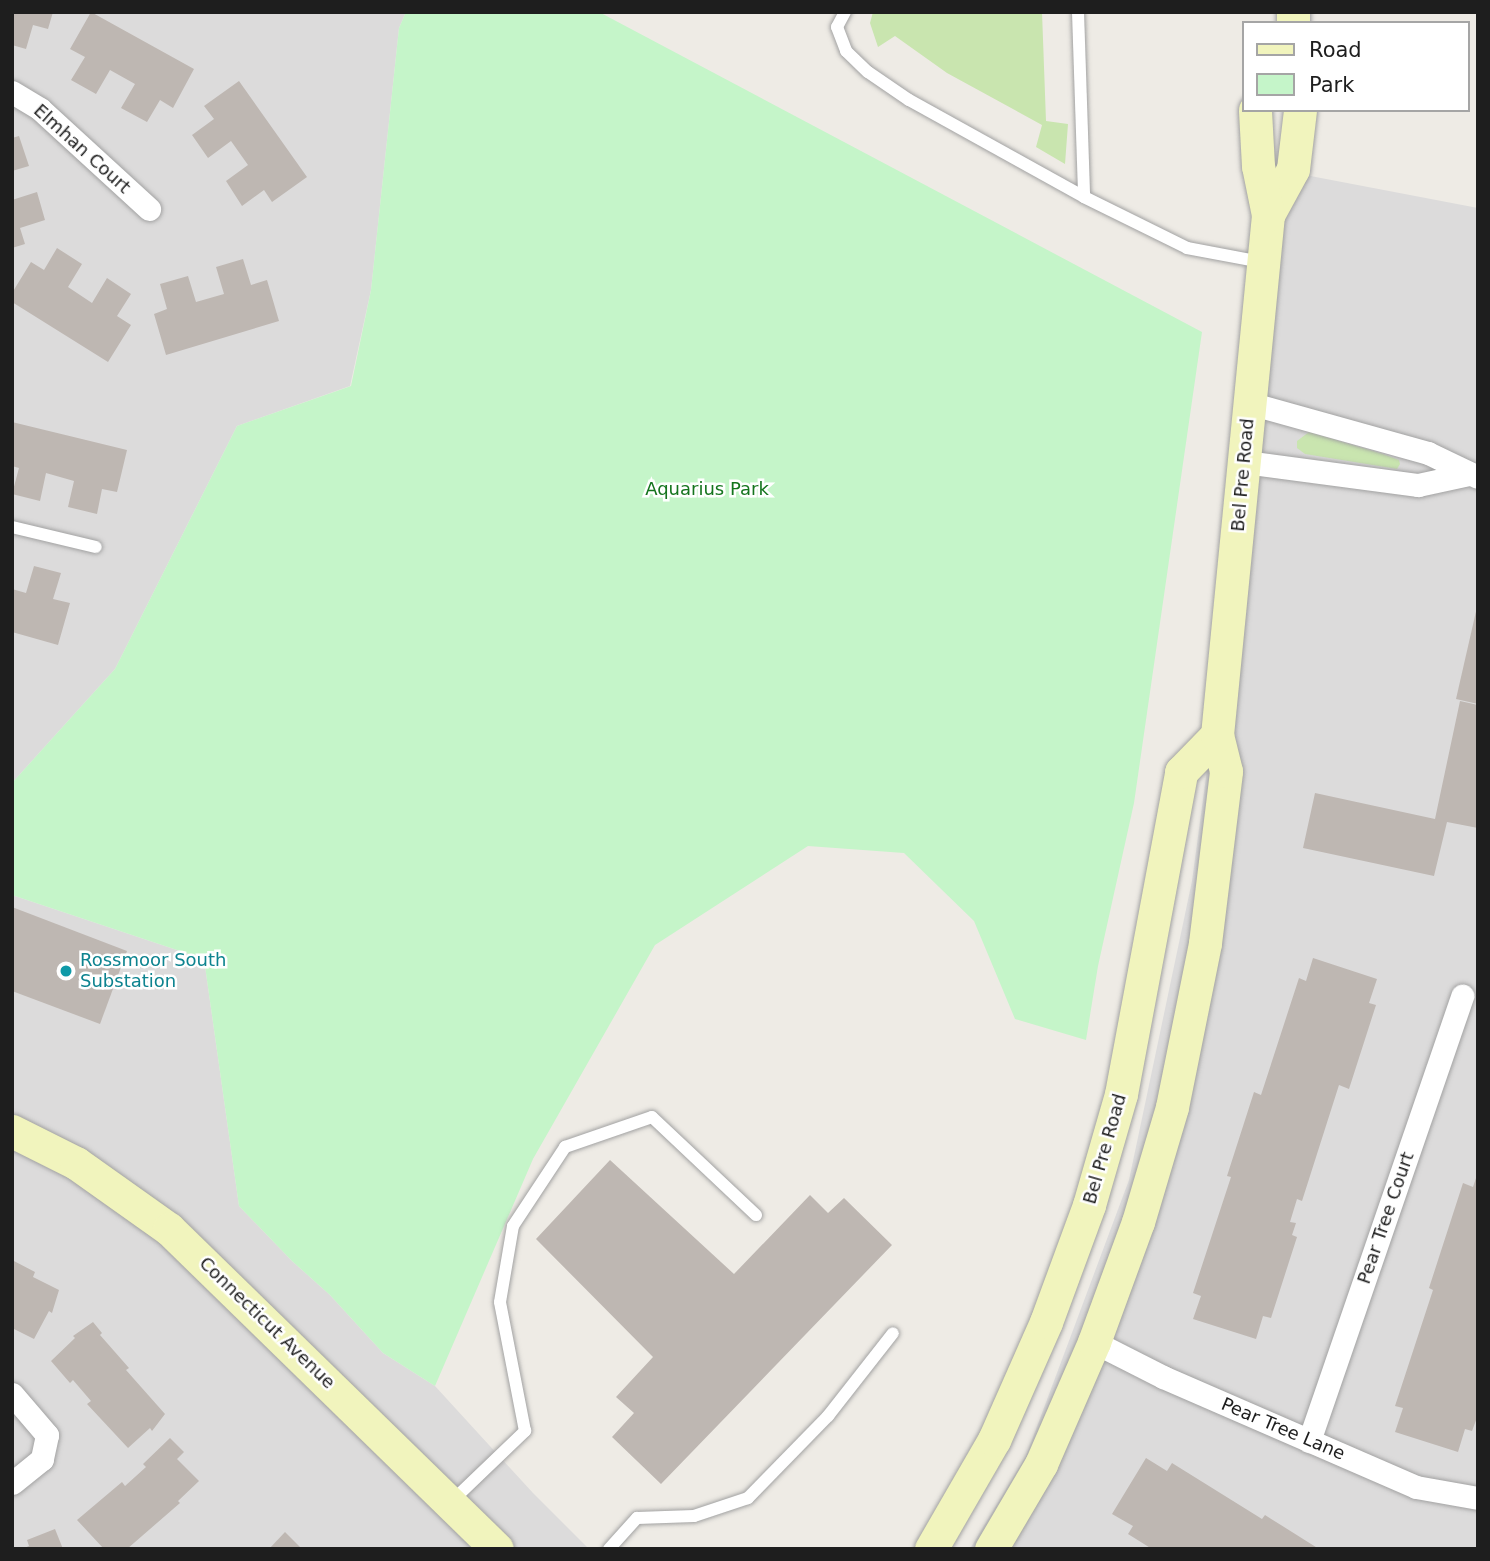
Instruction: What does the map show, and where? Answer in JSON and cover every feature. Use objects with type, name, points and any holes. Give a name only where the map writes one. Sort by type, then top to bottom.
[{"type":"main road","name":"Bel Pre Road","points":[[991,1549],[1041,1464],[1094,1342],[1139,1222],[1172,1107],[1205,943],[1226,771],[1217,734],[1268,215],[1258,166],[1255,112]]},
{"type":"main road","name":"Bel Pre Road","points":[[1268,215],[1293,169],[1300,112]]},
{"type":"main road","name":"Bel Pre Road","points":[[931,1549],[994,1440],[1046,1322],[1089,1205],[1121,1094],[1181,772],[1217,734]]},
{"type":"main road","name":"Connecticut Avenue","points":[[12,1131],[76,1163],[169,1229],[497,1549]]},
{"type":"street","name":"Elmhan Court","points":[[12,92],[40,109],[149,209]]},
{"type":"street","points":[[1249,403],[1428,453],[1473,475]]},
{"type":"street","points":[[1245,462],[1418,485],[1473,475]]},
{"type":"street","name":"Pear Tree Court","points":[[1309,1441],[1462,996]]},
{"type":"street","name":"Pear Tree Lane","points":[[1094,1342],[1163,1377],[1416,1487],[1478,1498]]},
{"type":"street","points":[[12,1394],[47,1435],[42,1459],[12,1483]]},
{"type":"lane","points":[[845,12],[837,27],[846,51],[868,72],[909,100],[1084,197],[1187,248],[1265,263]]},
{"type":"lane","points":[[1079,12],[1084,197]]},
{"type":"lane","points":[[12,527],[96,547]]},
{"type":"lane","points":[[451,1503],[525,1431],[500,1302],[513,1226],[565,1147],[652,1117],[756,1214]]},
{"type":"lane","points":[[609,1549],[637,1518],[694,1516],[748,1498],[828,1416],[893,1334]]},
{"type":"shaded area","points":[[12,12],[406,12],[399,28],[371,290],[350,386],[237,426],[115,669],[12,783]]},
{"type":"shaded area","points":[[1279,170],[1478,208],[1478,1549],[970,1549],[1026,1456],[1129,1180],[1192,881],[1234,570]]},
{"type":"shaded area","points":[[12,895],[204,959],[239,1206],[292,1261],[330,1295],[383,1353],[435,1386],[533,1493],[589,1549],[12,1549]]},
{"type":"green space","name":"Aquarius Park","points":[[406,12],[599,12],[1202,332],[1134,803],[1098,966],[1086,1040],[1015,1019],[974,921],[904,853],[808,846],[655,945],[533,1159],[435,1386],[383,1353],[330,1295],[292,1261],[239,1206],[204,959],[12,895],[12,783],[115,669],[237,426],[351,386],[371,290],[399,28]]},
{"type":"green space","points":[[873,12],[1042,12],[1046,121],[1068,124],[1065,164],[1036,147],[1042,125],[947,73],[895,36],[878,47],[870,23]]},
{"type":"green space","points":[[1309,432],[1383,454],[1399,460],[1400,464],[1397,469],[1305,454],[1297,448],[1297,441]]},
{"type":"building","points":[[12,12],[53,12],[48,29],[33,25],[26,49],[12,45]]},
{"type":"building","points":[[91,12],[194,69],[173,108],[160,100],[147,122],[121,108],[135,84],[110,70],[96,94],[71,80],[85,57],[70,49]]},
{"type":"building","points":[[239,81],[307,177],[272,202],[264,190],[242,206],[226,181],[248,165],[231,141],[208,158],[192,135],[214,119],[204,106]]},
{"type":"building","points":[[19,136],[29,166],[12,171],[12,138]]},
{"type":"building","points":[[37,192],[45,220],[20,228],[25,244],[12,248],[12,200]]},
{"type":"building","points":[[57,248],[82,264],[68,287],[92,303],[107,278],[131,294],[117,316],[131,325],[108,362],[12,302],[12,293],[31,262],[44,270]]},
{"type":"building","points":[[243,259],[251,285],[267,280],[279,321],[166,355],[154,314],[167,309],[160,284],[188,276],[196,302],[224,294],[216,267]]},
{"type":"building","points":[[12,422],[127,450],[117,492],[102,489],[97,514],[68,507],[74,481],[46,473],[40,501],[12,494],[19,468],[12,466]]},
{"type":"building","points":[[34,566],[61,573],[53,599],[70,603],[58,645],[12,632],[12,589],[26,593]]},
{"type":"building","points":[[1478,607],[1478,704],[1456,699]]},
{"type":"building","points":[[1460,701],[1478,705],[1478,828],[1447,822],[1434,876],[1303,848],[1315,793],[1435,819]]},
{"type":"building","name":"Rossmoor South Substation","points":[[12,907],[127,951],[100,1024],[12,991]]},
{"type":"building","points":[[1313,958],[1377,979],[1369,1003],[1376,1005],[1349,1089],[1339,1085],[1302,1201],[1297,1199],[1290,1222],[1296,1223],[1292,1235],[1297,1237],[1271,1318],[1263,1316],[1256,1339],[1193,1319],[1201,1296],[1193,1293],[1231,1177],[1227,1176],[1254,1092],[1261,1095],[1299,978],[1306,981]]},
{"type":"building","points":[[610,1160],[734,1274],[810,1195],[828,1213],[844,1198],[892,1245],[661,1484],[612,1437],[634,1413],[616,1397],[653,1357],[536,1239]]},
{"type":"building","points":[[1477,1175],[1478,1415],[1472,1431],[1465,1429],[1458,1452],[1395,1432],[1403,1408],[1395,1406],[1433,1290],[1429,1288],[1463,1183],[1473,1187]]},
{"type":"building","points":[[12,1260],[35,1272],[33,1277],[59,1290],[52,1313],[49,1311],[34,1339],[12,1328]]},
{"type":"building","points":[[93,1322],[102,1333],[100,1335],[129,1368],[126,1370],[165,1414],[152,1431],[150,1428],[128,1448],[87,1404],[91,1401],[73,1380],[70,1383],[51,1361],[75,1338],[73,1336]]},
{"type":"building","points":[[170,1438],[184,1452],[177,1459],[199,1481],[178,1501],[180,1503],[127,1549],[104,1549],[77,1520],[122,1482],[125,1486],[146,1467],[143,1464]]},
{"type":"building","points":[[1146,1458],[1167,1471],[1172,1463],[1262,1519],[1265,1515],[1319,1549],[1152,1549],[1128,1534],[1133,1526],[1112,1514]]},
{"type":"building","points":[[55,1529],[63,1549],[22,1549],[29,1546],[27,1540]]},
{"type":"building","points":[[285,1532],[302,1549],[269,1549]]},
{"type":"place","name":"Rossmoor South Substation","points":[[66,971]]}]
